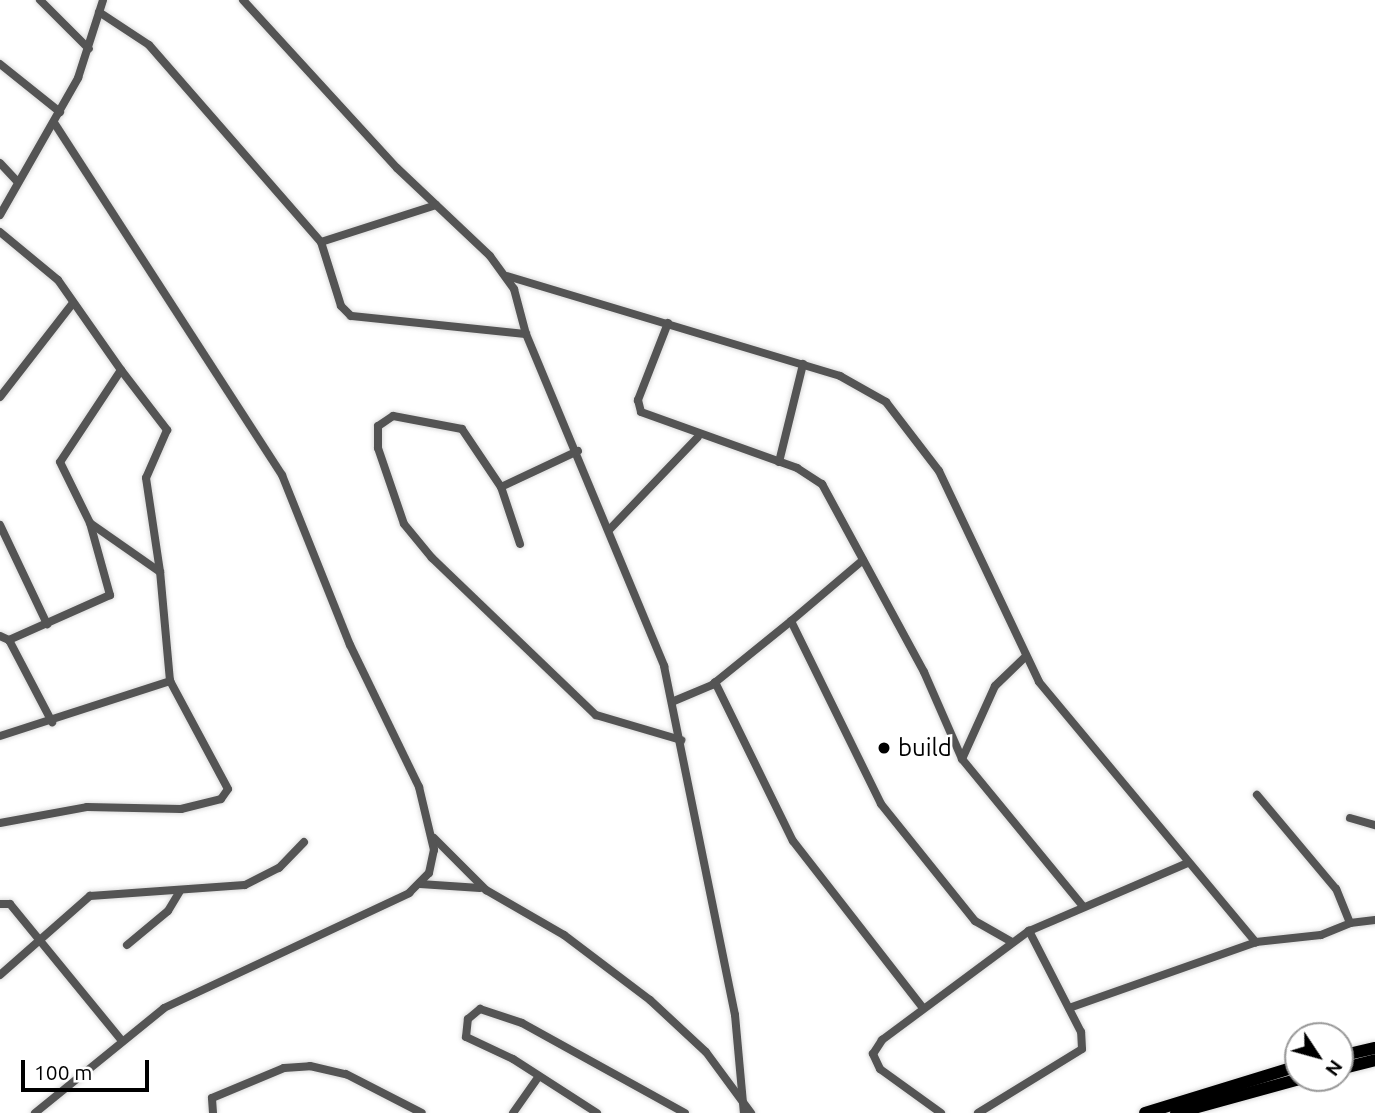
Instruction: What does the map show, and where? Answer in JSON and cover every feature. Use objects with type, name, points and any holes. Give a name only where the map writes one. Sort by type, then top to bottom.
[{"type":"highway","points":[[1354,1053],[1375,1048]]},
{"type":"highway","points":[[1354,1065],[1375,1060]]},
{"type":"highway","points":[[1144,1113],[1284,1070]]},
{"type":"highway","points":[[1176,1113],[1284,1083]]},
{"type":"street","points":[[40,0],[89,49]]},
{"type":"street","points":[[0,215],[17,181],[60,111],[89,49],[103,0]]},
{"type":"street","points":[[243,0],[436,205],[507,276],[526,334],[656,637],[674,701],[735,1015],[744,1113]]},
{"type":"street","points":[[99,12],[149,45],[321,242],[341,306],[353,317],[526,334]]},
{"type":"street","points":[[0,64],[60,111]]},
{"type":"street","points":[[54,122],[282,475],[350,645],[419,787],[433,837],[433,864],[420,884]]},
{"type":"street","points":[[0,163],[17,181]]},
{"type":"street","points":[[321,242],[436,205]]},
{"type":"street","points":[[0,232],[58,281],[167,430],[146,478],[160,572],[170,681],[228,783],[221,799],[180,809],[80,808],[0,823]]},
{"type":"street","points":[[507,276],[803,364],[868,390],[906,422],[939,471],[1025,657],[1188,863],[1255,942]]},
{"type":"street","points":[[0,397],[73,303]]},
{"type":"street","points":[[668,324],[638,404],[648,417],[698,437],[779,462],[822,484],[924,672],[962,759],[1082,905]]},
{"type":"street","points":[[779,462],[803,364]]},
{"type":"street","points":[[52,723],[4,638],[47,624],[110,595],[90,523],[61,462],[121,370]]},
{"type":"street","points":[[520,544],[501,487],[462,429],[393,416],[378,426],[378,448],[404,524],[432,558],[596,715],[681,740]]},
{"type":"street","points":[[610,528],[698,437]]},
{"type":"street","points":[[501,487],[578,451]]},
{"type":"street","points":[[90,523],[160,572]]},
{"type":"street","points":[[0,526],[47,624]]},
{"type":"street","points":[[674,701],[715,682],[863,560]]},
{"type":"street","points":[[790,621],[881,804],[975,921],[1012,942]]},
{"type":"street","points":[[962,759],[995,686],[1025,657]]},
{"type":"street","points":[[0,736],[52,723],[170,681]]},
{"type":"street","points":[[715,682],[793,841],[922,1007]]},
{"type":"street","points":[[1257,794],[1336,889],[1350,923]]},
{"type":"street","points":[[1350,818],[1375,825]]},
{"type":"street","points":[[433,837],[486,890],[564,935],[650,1000],[706,1052],[751,1113]]},
{"type":"street","points":[[0,975],[90,896],[180,891],[258,880],[304,842]]},
{"type":"street","points":[[941,1113],[885,1074],[873,1054],[922,1007],[1030,931],[1082,905],[1188,863]]},
{"type":"street","points":[[35,1113],[122,1041],[180,999],[420,884],[486,890]]},
{"type":"street","points":[[127,945],[169,911],[180,891]]},
{"type":"street","points":[[0,904],[10,904],[122,1041]]},
{"type":"street","points":[[1069,1008],[1255,942],[1321,935],[1350,923],[1375,920]]},
{"type":"street","points":[[978,1113],[1080,1052],[1084,1039],[1030,931]]},
{"type":"street","points":[[597,1113],[539,1076],[466,1037],[471,1015],[485,1010],[546,1034],[685,1113]]},
{"type":"street","points":[[213,1113],[212,1098],[298,1066],[346,1074],[422,1113]]},
{"type":"street","points":[[513,1113],[539,1076]]},
{"type":"place","name":"build","points":[[884,748]]}]
